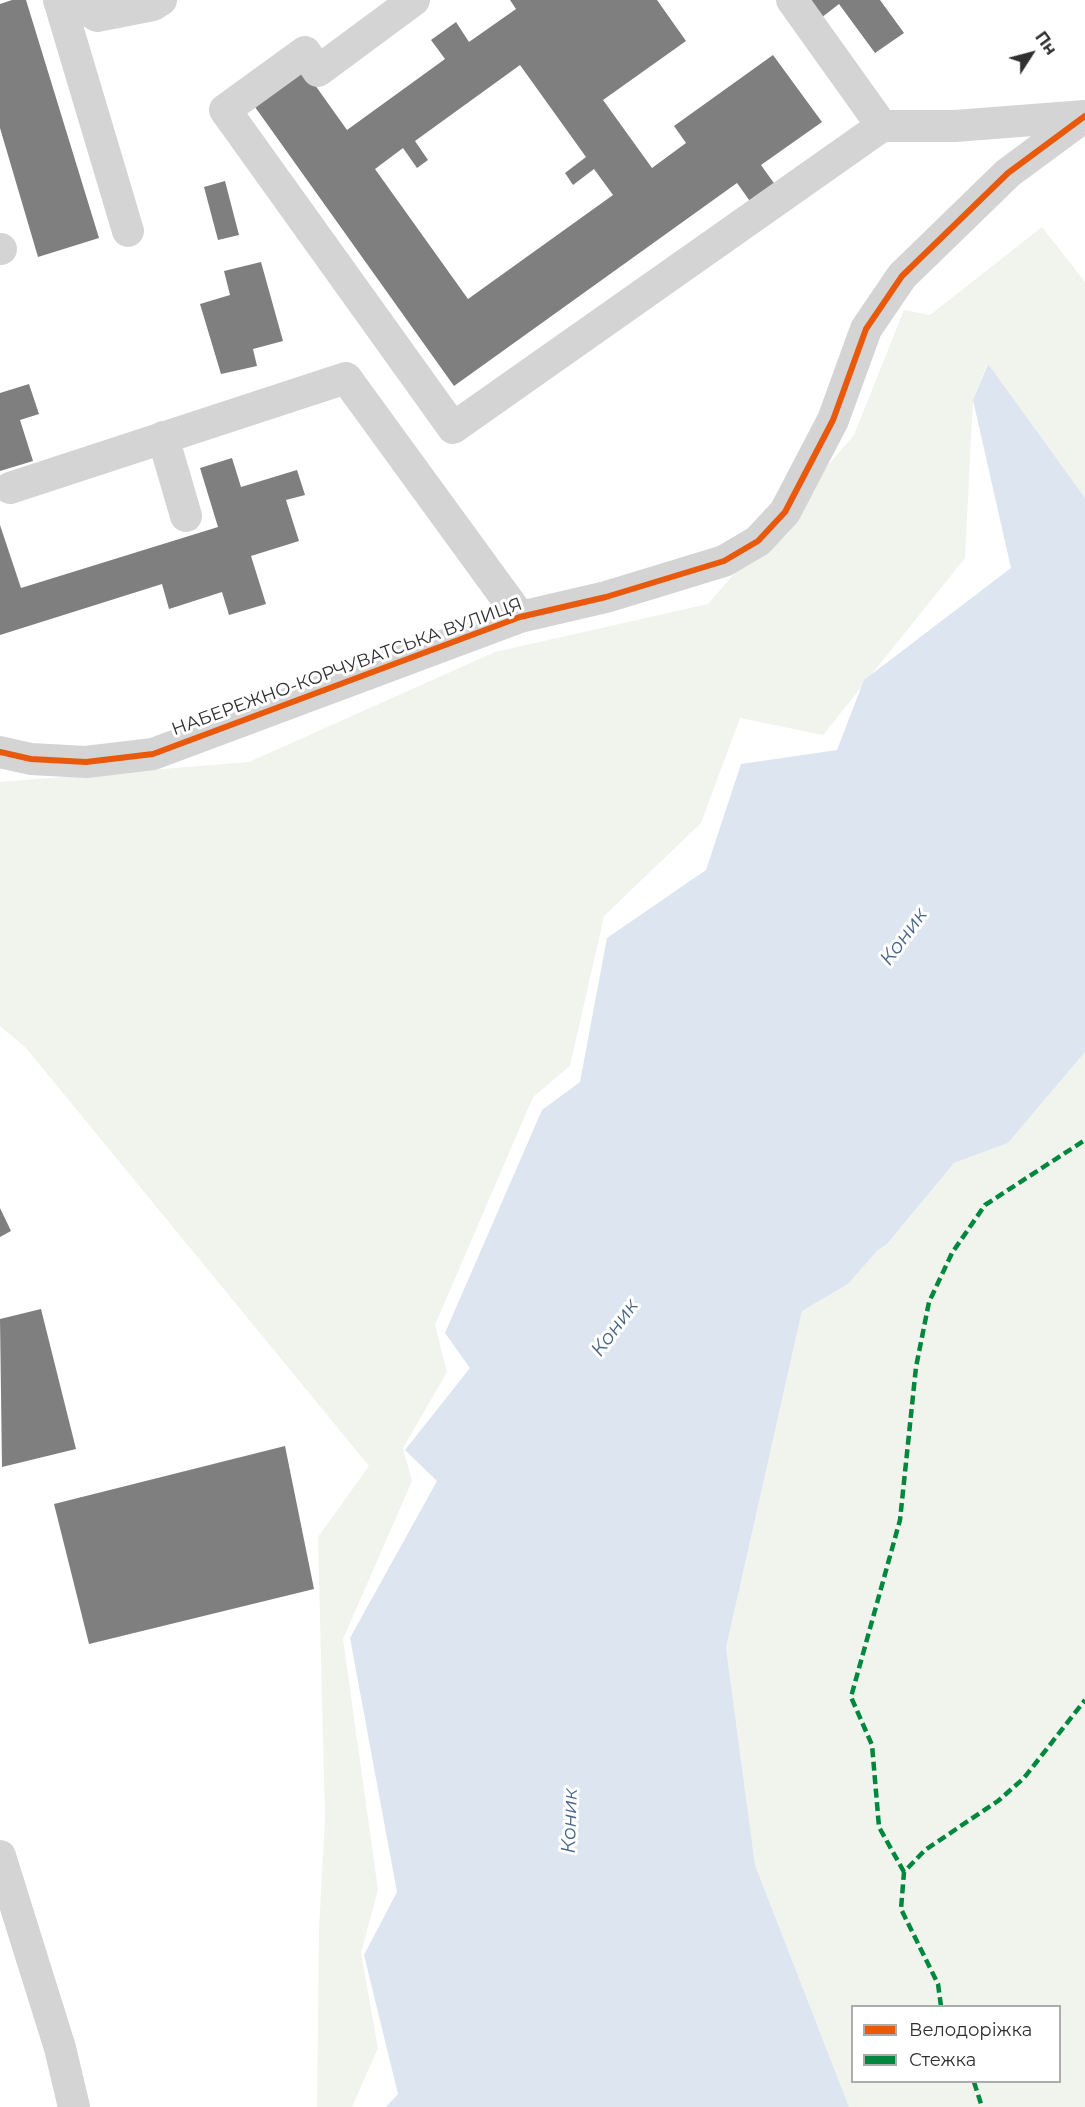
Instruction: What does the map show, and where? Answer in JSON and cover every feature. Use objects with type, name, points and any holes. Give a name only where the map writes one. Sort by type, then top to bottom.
[{"type":"street","points":[[59,0],[128,231]]},
{"type":"street","points":[[73,0],[97,16],[153,5],[161,0]]},
{"type":"street","points":[[414,0],[318,71],[305,52],[225,110],[453,428],[882,126],[955,126],[1085,116]]},
{"type":"street","points":[[792,0],[882,126]]},
{"type":"street","name":"НАБЕРЕЖНО-КОРЧУВАТСЬКА ВУЛИЦЯ","points":[[0,752],[31,759],[86,762],[153,754],[520,618],[606,597],[724,561],[758,541],[785,512],[833,420],[866,330],[902,276],[1008,173],[1085,116]]},
{"type":"street","points":[[10,488],[346,378],[520,618]]},
{"type":"street","points":[[163,437],[186,516]]},
{"type":"street","points":[[0,1856],[60,2048],[74,2107]]},
{"type":"shaded area","points":[[1042,227],[1085,282],[1085,498],[987,364],[973,400],[965,558],[823,735],[740,718],[701,823],[604,916],[570,1066],[533,1097],[435,1325],[447,1372],[403,1448],[412,1481],[343,1639],[378,1890],[361,1953],[378,2048],[352,2107],[317,2107],[319,1929],[325,1820],[318,1537],[369,1466],[26,1048],[0,1026],[0,782],[249,762],[495,652],[708,604],[854,435],[904,310],[930,315]]},
{"type":"shaded area","points":[[1085,1052],[1085,2107],[849,2107],[755,1865],[726,1648],[802,1311],[848,1284],[877,1251],[887,1244],[954,1163],[1008,1143]]},
{"type":"water","name":"Коник","points":[[988,364],[1085,498],[1085,1052],[1008,1143],[954,1163],[887,1244],[877,1251],[848,1284],[802,1311],[726,1648],[755,1865],[849,2107],[386,2107],[398,2094],[364,1955],[397,1892],[350,1638],[437,1481],[405,1450],[470,1368],[445,1333],[542,1110],[580,1082],[607,938],[706,870],[741,764],[837,750],[864,680],[1011,568],[973,400]]},
{"type":"building","points":[[12,0],[26,0],[99,238],[38,257],[0,128],[0,4]]},
{"type":"building","points":[[510,0],[657,0],[686,41],[603,100],[652,168],[686,143],[674,126],[773,55],[822,122],[761,165],[776,186],[752,204],[737,183],[454,386],[255,107],[305,71],[347,130],[445,59],[431,40],[456,22],[469,42],[516,9]],"holes":[[[520,65],[586,157],[565,173],[573,185],[594,169],[613,195],[468,299],[375,169],[403,148],[417,168],[428,160],[415,141]]]},
{"type":"building","points":[[808,0],[880,0],[904,33],[875,53],[839,4],[821,18]]},
{"type":"building","points":[[225,181],[239,235],[218,240],[204,187]]},
{"type":"building","points":[[261,262],[283,341],[253,349],[257,366],[221,374],[200,304],[230,295],[224,271]]},
{"type":"building","points":[[29,384],[39,414],[20,420],[33,461],[0,471],[0,393]]},
{"type":"building","points":[[232,458],[241,487],[297,470],[305,495],[286,500],[299,541],[251,556],[266,604],[229,615],[222,592],[169,609],[162,584],[0,635],[0,525],[21,588],[218,527],[200,468]]},
{"type":"building","points":[[0,1208],[11,1231],[0,1237]]},
{"type":"building","points":[[41,1309],[76,1449],[2,1467],[0,1319]]},
{"type":"building","points":[[285,1446],[314,1589],[89,1644],[54,1504]]},
{"type":"marked path","points":[[904,1872],[879,1827],[872,1745],[851,1697],[900,1520],[916,1367],[929,1302],[952,1253],[985,1205],[1085,1140]]},
{"type":"marked path","points":[[941,2005],[938,1984],[901,1909],[904,1872],[925,1850],[998,1801],[1024,1778],[1085,1700]]},
{"type":"marked path","points":[[974,2083],[982,2107]]},
{"type":"cycle path","points":[[0,752],[31,759],[86,762],[153,754],[520,617],[606,597],[724,561],[758,541],[785,512],[833,420],[866,329],[902,276],[1008,173],[1085,116]]}]
